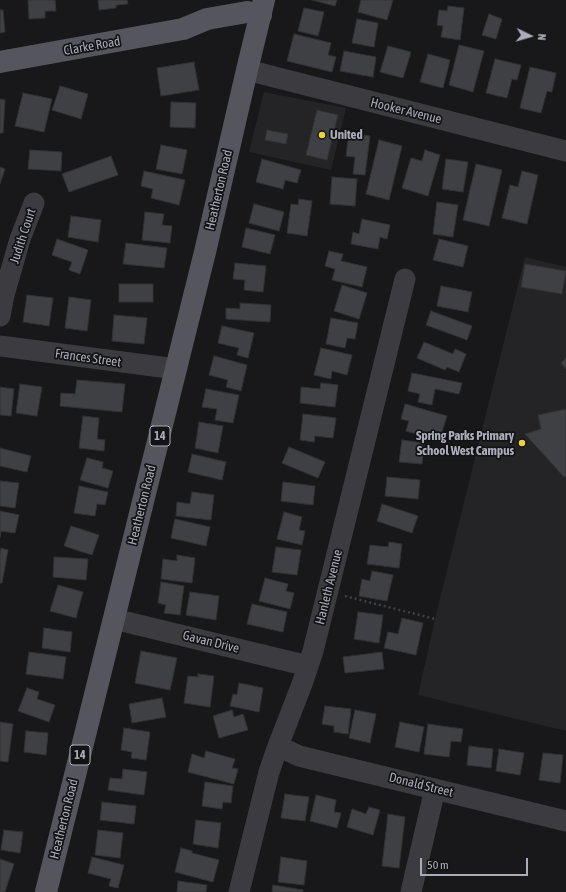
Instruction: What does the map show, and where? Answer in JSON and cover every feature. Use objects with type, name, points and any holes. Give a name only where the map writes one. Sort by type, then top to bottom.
[{"type":"main road","name":"Clarke Road","points":[[0,62],[183,29],[208,32],[243,28],[261,16]]},
{"type":"main road","name":"Heatherton Road","points":[[46,892],[205,252],[261,16]]},
{"type":"street","name":"Hooker Avenue","points":[[247,70],[566,151]]},
{"type":"street","name":"Judith Court","points":[[0,316],[4,295],[20,239],[34,203]]},
{"type":"street","name":"Hanleth Avenue","points":[[239,892],[269,772],[302,684],[315,643],[405,279]]},
{"type":"street","name":"Frances Street","points":[[0,346],[176,369]]},
{"type":"street","name":"Gavan Drive","points":[[114,619],[308,666]]},
{"type":"street","name":"Donald Street","points":[[278,746],[299,756],[566,821]]},
{"type":"street","points":[[411,892],[435,789]]},
{"type":"path","points":[[342,595],[435,619]]},
{"type":"shaded area","name":"United","points":[[264,92],[346,108],[331,170],[249,152]]},
{"type":"shaded area","name":"Spring Parks Primary School West Campus","points":[[525,257],[566,267],[566,731],[418,695],[435,619]]},
{"type":"building","points":[[28,0],[55,0],[56,11],[45,11],[45,18],[29,19]]},
{"type":"building","points":[[98,0],[127,0],[128,4],[116,5],[116,8],[99,10]]},
{"type":"building","points":[[312,0],[337,0],[335,6]]},
{"type":"building","points":[[361,0],[393,0],[387,20],[358,12]]},
{"type":"building","points":[[448,6],[464,8],[460,40],[441,37],[443,26],[437,25],[439,10],[447,11]]},
{"type":"building","points":[[304,8],[324,12],[318,36],[298,31]]},
{"type":"building","points":[[0,10],[3,10],[5,32],[0,33]]},
{"type":"building","points":[[489,14],[502,19],[496,39],[482,35]]},
{"type":"building","points":[[357,19],[378,23],[374,47],[352,43]]},
{"type":"building","points":[[294,34],[331,43],[328,55],[336,57],[332,72],[287,61]]},
{"type":"building","points":[[459,45],[484,51],[473,92],[449,85]]},
{"type":"building","points":[[388,46],[411,52],[403,78],[380,72]]},
{"type":"building","points":[[344,51],[376,57],[373,77],[340,71]]},
{"type":"building","points":[[428,54],[450,60],[443,88],[420,82]]},
{"type":"building","points":[[495,59],[521,65],[517,80],[512,79],[507,98],[486,93]]},
{"type":"building","points":[[194,62],[199,90],[161,96],[157,68]]},
{"type":"building","points":[[530,67],[556,73],[552,92],[547,91],[541,113],[520,108]]},
{"type":"building","points":[[60,86],[88,94],[81,119],[52,110]]},
{"type":"building","points":[[23,93],[52,99],[44,132],[15,126]]},
{"type":"building","points":[[0,99],[5,100],[3,133],[0,133]]},
{"type":"building","points":[[171,102],[196,103],[195,128],[170,127]]},
{"type":"building","name":"United","points":[[317,110],[338,115],[327,160],[306,155]]},
{"type":"building","points":[[267,130],[288,134],[286,144],[265,140]]},
{"type":"building","points":[[349,133],[370,136],[365,175],[353,174],[355,157],[346,156]]},
{"type":"building","points":[[379,140],[402,146],[389,200],[366,194]]},
{"type":"building","points":[[161,145],[187,150],[182,174],[156,169]]},
{"type":"building","points":[[30,150],[62,152],[61,171],[28,169]]},
{"type":"building","points":[[425,150],[440,155],[428,196],[402,188],[411,158],[422,161]]},
{"type":"building","points":[[111,156],[118,175],[69,192],[62,174]]},
{"type":"building","points":[[262,159],[301,170],[297,183],[285,180],[283,189],[256,182]]},
{"type":"building","points":[[446,159],[468,162],[463,192],[442,189]]},
{"type":"building","points":[[476,164],[502,170],[489,226],[463,220]]},
{"type":"building","points":[[0,167],[5,169],[0,184]]},
{"type":"building","points":[[144,171],[185,180],[179,205],[151,198],[153,189],[141,186]]},
{"type":"building","points":[[522,171],[538,175],[527,224],[502,218],[510,185],[518,187]]},
{"type":"building","points":[[332,177],[357,179],[355,206],[330,204]]},
{"type":"building","points":[[299,199],[312,201],[307,236],[287,233],[291,204],[298,205]]},
{"type":"building","points":[[437,202],[458,205],[453,237],[433,234]]},
{"type":"building","points":[[254,204],[284,212],[279,231],[249,223]]},
{"type":"building","points":[[145,212],[164,214],[162,225],[172,226],[170,243],[142,240]]},
{"type":"building","points":[[71,216],[101,220],[98,242],[68,237]]},
{"type":"building","points":[[362,219],[390,225],[387,239],[380,237],[378,249],[351,244],[353,232],[359,234]]},
{"type":"building","points":[[246,228],[275,235],[270,254],[242,247]]},
{"type":"building","points":[[57,239],[88,250],[80,274],[69,270],[72,262],[52,255]]},
{"type":"building","points":[[439,239],[468,246],[463,267],[433,260]]},
{"type":"building","points":[[126,243],[167,248],[164,268],[123,264]]},
{"type":"building","points":[[329,251],[343,254],[341,261],[367,267],[362,287],[332,280],[335,269],[325,266]]},
{"type":"building","points":[[235,263],[266,266],[263,292],[244,290],[245,280],[233,279]]},
{"type":"building","points":[[525,264],[566,271],[562,294],[521,287]]},
{"type":"building","points":[[119,284],[153,284],[153,302],[119,302]]},
{"type":"building","points":[[342,285],[367,293],[359,319],[334,311]]},
{"type":"building","points":[[441,286],[472,292],[468,312],[437,306]]},
{"type":"building","points":[[27,295],[53,298],[49,326],[23,322]]},
{"type":"building","points":[[69,297],[91,300],[87,331],[65,328]]},
{"type":"building","points":[[240,303],[271,305],[270,322],[226,319],[226,308],[240,309]]},
{"type":"building","points":[[431,311],[472,326],[467,340],[426,325]]},
{"type":"building","points":[[114,315],[147,318],[144,344],[112,341]]},
{"type":"building","points":[[331,318],[358,323],[355,339],[347,338],[345,348],[326,344]]},
{"type":"building","points":[[222,326],[254,333],[248,358],[237,355],[239,348],[218,343]]},
{"type":"building","points":[[424,342],[453,354],[455,349],[466,354],[459,372],[447,367],[445,370],[417,358]]},
{"type":"building","points":[[321,348],[352,355],[347,375],[332,371],[331,379],[314,375]]},
{"type":"building","points":[[214,356],[247,365],[241,391],[226,387],[228,380],[209,375]]},
{"type":"building","points":[[566,358],[566,369],[561,363]]},
{"type":"building","points":[[412,373],[462,383],[459,394],[435,389],[432,405],[418,402],[420,394],[408,391]]},
{"type":"building","points":[[77,380],[125,384],[122,412],[60,406],[61,393],[75,394]]},
{"type":"building","points":[[321,383],[338,385],[335,407],[300,403],[301,387],[320,389]]},
{"type":"building","points":[[20,384],[42,387],[37,416],[16,413]]},
{"type":"building","points":[[0,387],[14,389],[11,416],[0,415]]},
{"type":"building","points":[[206,389],[239,395],[233,423],[215,420],[217,409],[202,407]]},
{"type":"building","points":[[405,404],[447,416],[439,441],[406,431],[409,421],[401,419]]},
{"type":"building","points":[[566,409],[566,476],[564,477],[525,434],[541,429],[538,415]]},
{"type":"building","points":[[303,414],[336,418],[333,438],[315,436],[314,442],[300,440]]},
{"type":"building","points":[[83,416],[99,418],[97,439],[105,440],[104,451],[79,448]]},
{"type":"building","points":[[199,422],[223,426],[218,453],[195,448]]},
{"type":"building","points":[[402,440],[424,443],[422,464],[399,462]]},
{"type":"building","points":[[289,447],[325,462],[318,478],[282,463]]},
{"type":"building","points":[[0,448],[31,456],[27,472],[0,466]]},
{"type":"building","points":[[192,454],[226,462],[222,480],[188,472]]},
{"type":"building","points":[[87,458],[103,462],[102,468],[113,471],[108,488],[80,480]]},
{"type":"building","points":[[387,477],[420,480],[418,499],[385,496]]},
{"type":"building","points":[[0,481],[19,483],[15,508],[0,506]]},
{"type":"building","points":[[283,482],[315,486],[313,505],[281,501]]},
{"type":"building","points":[[79,486],[108,492],[105,505],[97,504],[95,516],[74,513]]},
{"type":"building","points":[[192,492],[214,495],[211,520],[176,516],[177,502],[190,504]]},
{"type":"building","points":[[382,504],[418,516],[412,533],[377,521]]},
{"type":"building","points":[[0,511],[19,515],[15,533],[1,531],[0,538]]},
{"type":"building","points":[[284,512],[302,517],[299,530],[305,531],[302,545],[277,539]]},
{"type":"building","points":[[175,519],[210,527],[206,546],[171,538]]},
{"type":"building","points":[[71,526],[99,535],[92,555],[64,546]]},
{"type":"building","points":[[389,542],[402,544],[399,568],[367,564],[370,545],[388,547]]},
{"type":"building","points":[[276,547],[301,550],[297,575],[272,572]]},
{"type":"building","points":[[1,548],[8,550],[2,583],[0,583],[0,555]]},
{"type":"building","points":[[177,555],[195,558],[192,583],[161,579],[163,559],[177,561]]},
{"type":"building","points":[[54,557],[88,559],[86,580],[53,577]]},
{"type":"building","points":[[372,571],[393,575],[387,601],[359,596],[362,579],[370,581]]},
{"type":"building","points":[[265,578],[288,584],[286,591],[294,593],[290,609],[259,601]]},
{"type":"building","points":[[161,582],[184,586],[180,615],[164,613],[166,605],[158,603]]},
{"type":"building","points":[[58,585],[83,592],[76,618],[50,611]]},
{"type":"building","points":[[190,592],[219,596],[216,620],[186,615]]},
{"type":"building","points":[[252,604],[287,612],[283,632],[247,624]]},
{"type":"building","points":[[358,612],[383,615],[379,643],[354,639]]},
{"type":"building","points":[[402,618],[423,623],[416,655],[384,648],[388,632],[398,634]]},
{"type":"building","points":[[44,628],[72,632],[70,652],[42,648]]},
{"type":"building","points":[[141,651],[177,658],[170,690],[135,683]]},
{"type":"building","points":[[29,652],[66,657],[63,679],[26,674]]},
{"type":"building","points":[[382,652],[384,669],[345,673],[343,657]]},
{"type":"building","points":[[198,674],[214,676],[210,707],[184,703],[188,676],[198,677]]},
{"type":"building","points":[[239,683],[263,688],[259,712],[230,706],[233,694],[237,695]]},
{"type":"building","points":[[27,688],[39,692],[37,699],[55,705],[49,722],[18,711]]},
{"type":"building","points":[[162,698],[166,717],[132,723],[129,704]]},
{"type":"building","points":[[325,706],[351,709],[348,734],[334,732],[334,726],[322,724]]},
{"type":"building","points":[[232,710],[234,717],[243,714],[248,730],[219,738],[213,716]]},
{"type":"building","points":[[355,710],[376,714],[370,743],[349,738]]},
{"type":"building","points":[[0,722],[13,724],[8,762],[0,761]]},
{"type":"building","points":[[400,722],[424,727],[419,752],[395,747]]},
{"type":"building","points":[[428,724],[463,729],[461,742],[451,741],[449,757],[424,754]]},
{"type":"building","points":[[124,728],[150,732],[146,760],[131,758],[132,752],[121,750]]},
{"type":"building","points":[[26,731],[48,733],[46,755],[24,752]]},
{"type":"building","points":[[469,746],[493,749],[491,768],[467,765]]},
{"type":"building","points":[[499,749],[524,753],[520,775],[496,771]]},
{"type":"building","points":[[206,751],[235,759],[232,768],[238,769],[234,784],[188,772],[192,754],[204,758]]},
{"type":"building","points":[[543,753],[563,755],[560,783],[539,780]]},
{"type":"building","points":[[123,769],[147,772],[144,795],[108,790],[110,778],[122,779]]},
{"type":"building","points":[[205,782],[233,786],[231,803],[223,802],[222,809],[202,806]]},
{"type":"building","points":[[285,794],[309,797],[305,821],[281,818]]},
{"type":"building","points":[[316,795],[336,800],[334,812],[341,813],[337,828],[310,821]]},
{"type":"building","points":[[102,802],[136,806],[134,824],[100,820]]},
{"type":"building","points":[[369,807],[380,810],[373,835],[347,827],[352,809],[366,814]]},
{"type":"building","points":[[388,814],[405,817],[399,868],[382,866]]},
{"type":"building","points":[[196,820],[221,823],[218,848],[193,844]]},
{"type":"building","points":[[4,830],[23,832],[20,853],[1,850]]},
{"type":"building","points":[[98,830],[123,833],[120,858],[95,855]]},
{"type":"building","points":[[181,848],[192,851],[192,853],[219,860],[213,882],[175,872]]},
{"type":"building","points":[[92,857],[124,865],[118,888],[109,886],[111,879],[88,873]]},
{"type":"building","points":[[281,857],[307,861],[304,885],[278,882]]},
{"type":"building","points":[[0,859],[14,864],[5,892],[0,892]]},
{"type":"building","points":[[178,881],[207,885],[206,892],[177,892]]},
{"type":"building","points":[[273,885],[303,890],[303,892],[272,892]]},
{"type":"place","name":"United","points":[[322,135]]},
{"type":"place","name":"Spring Parks Primary School West Campus","points":[[522,443]]}]
